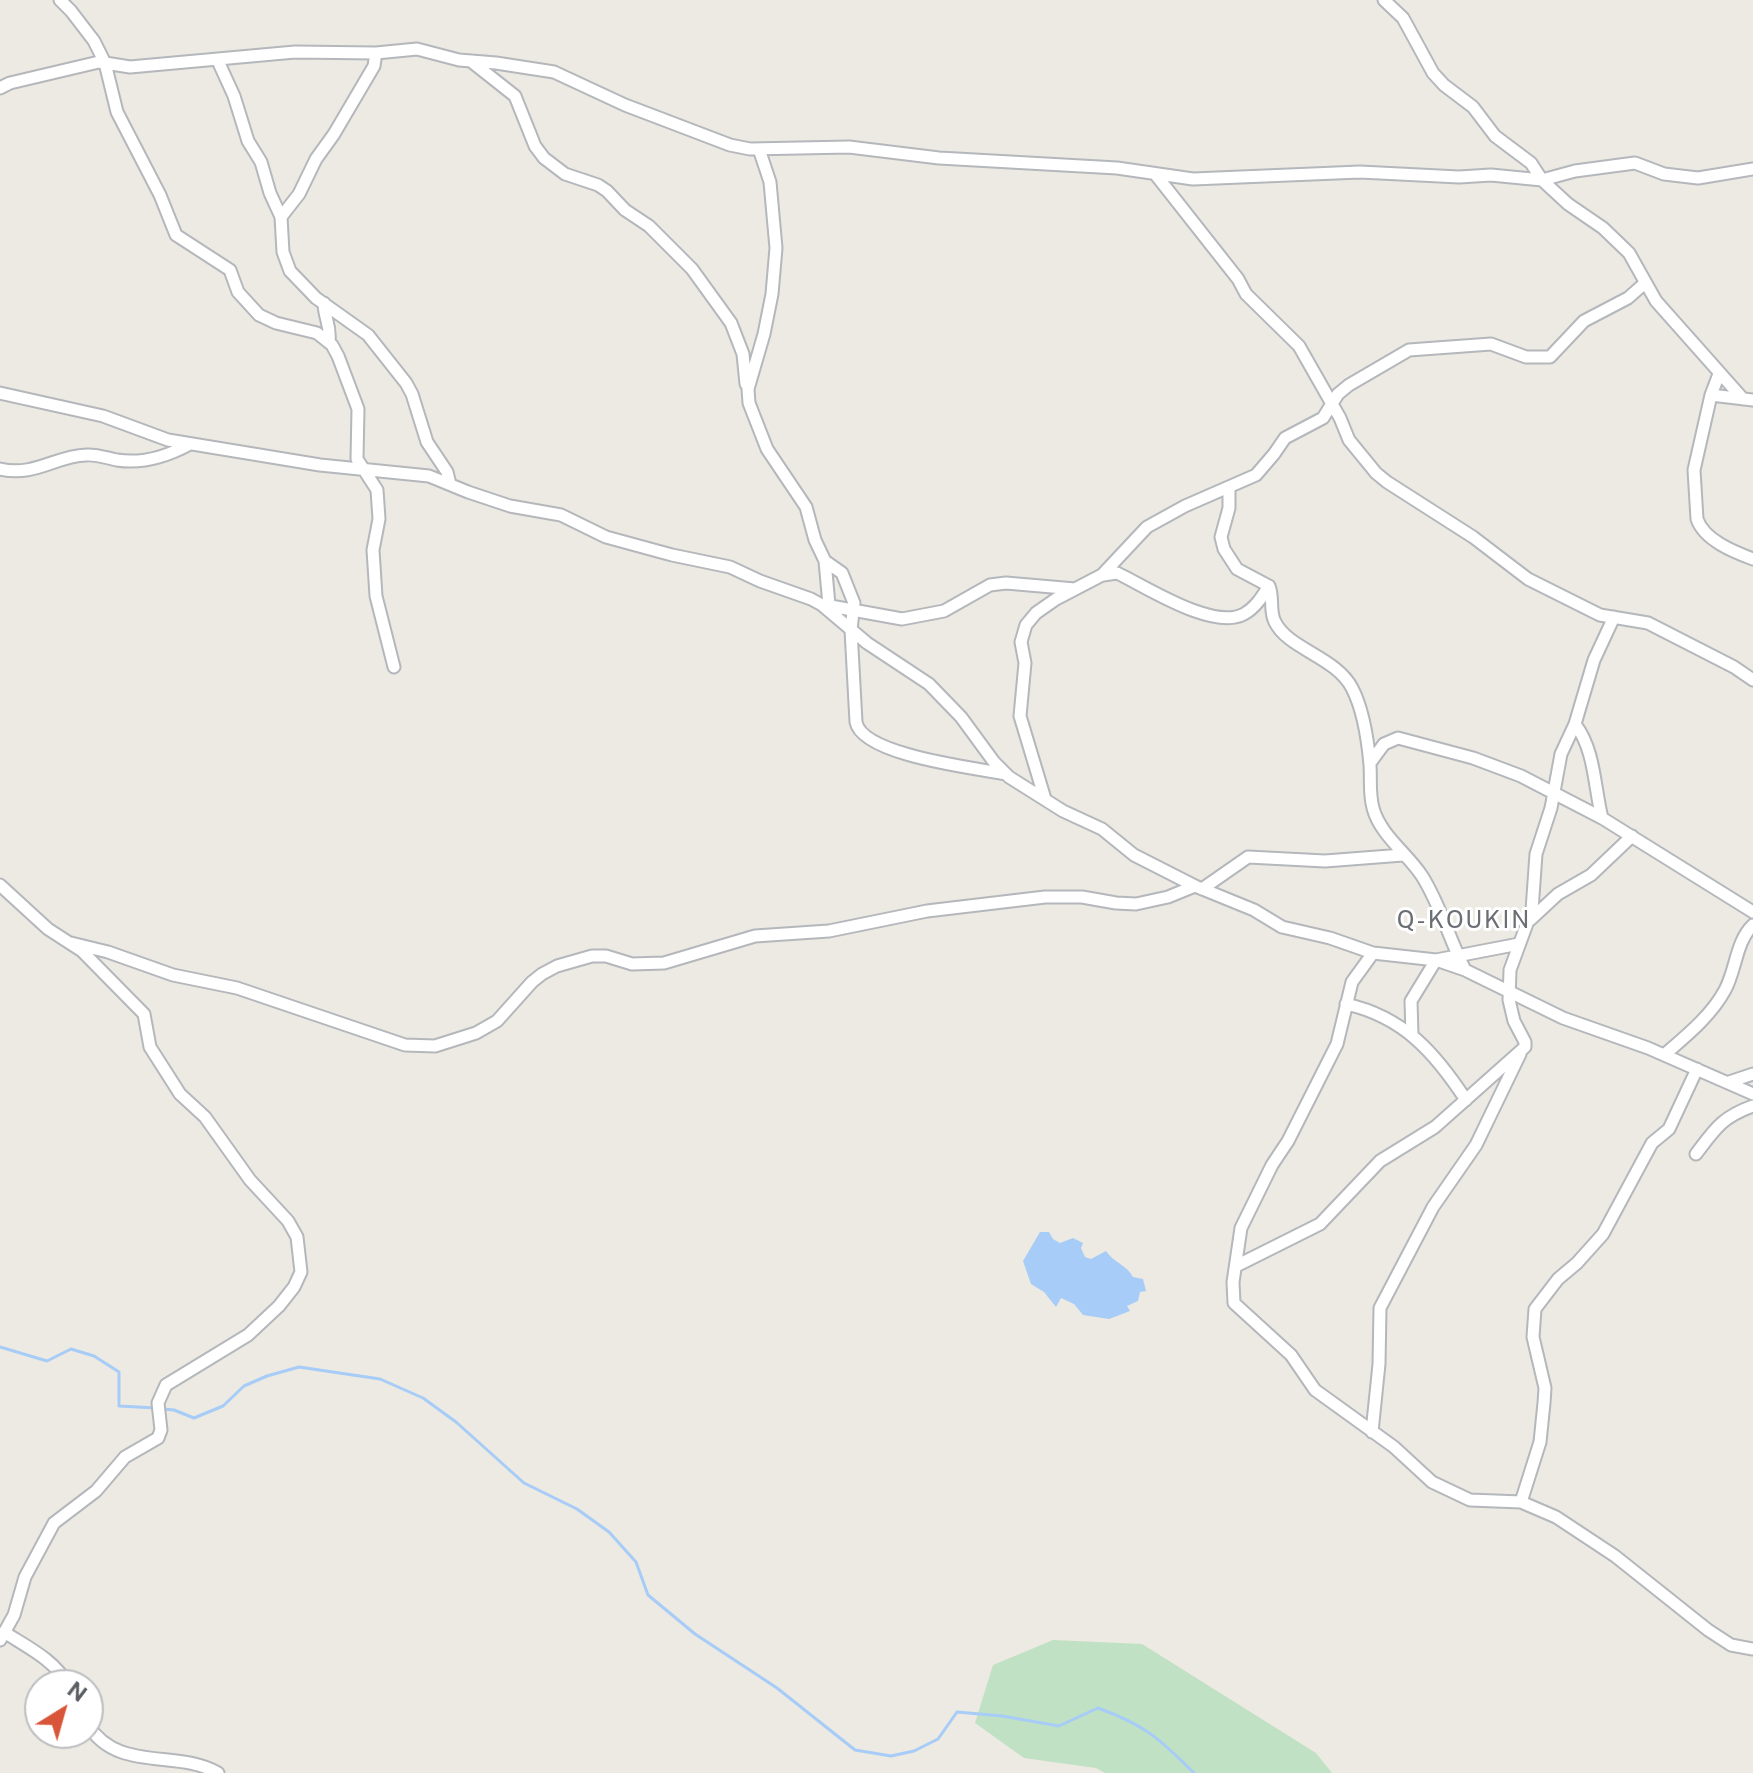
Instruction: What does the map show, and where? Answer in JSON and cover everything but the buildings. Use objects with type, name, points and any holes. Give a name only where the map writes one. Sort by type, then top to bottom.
[{"type":"street","points":[[60,0],[87,30],[105,63],[117,112],[160,195],[176,235],[230,270],[238,292],[259,315],[276,323],[317,333],[329,342],[338,356],[355,399],[358,418],[355,453],[377,490],[379,519],[373,550],[376,596],[394,667]]},
{"type":"street","points":[[1384,0],[1403,18],[1433,73],[1473,107],[1495,136],[1531,163],[1542,180],[1568,204],[1603,228],[1629,253],[1656,301],[1688,334],[1719,374],[1748,400]]},
{"type":"street","points":[[0,88],[84,65],[105,63],[130,67],[295,52],[376,53],[417,49],[471,61],[554,72],[625,105],[705,136],[730,145],[759,149],[849,147],[939,158],[1117,168],[1156,175],[1218,179],[1360,172],[1459,177],[1491,175],[1542,180],[1620,163],[1635,163],[1664,174],[1698,178],[1753,169]]},
{"type":"street","points":[[281,217],[299,194],[316,159],[374,66],[376,53]]},
{"type":"street","points":[[218,61],[281,217],[285,262],[305,288],[368,335],[409,388],[423,434],[447,472],[450,484]]},
{"type":"street","points":[[471,61],[515,96],[535,146],[544,158],[565,174],[607,191],[625,210],[649,226],[692,269],[731,323],[743,354],[749,403],[760,435],[782,474],[804,502],[825,561],[826,605],[851,630],[940,694],[1006,774],[1070,815],[1102,829],[1128,851],[1198,887],[1254,910],[1282,927],[1330,938],[1373,953],[1436,960],[1465,970],[1563,1018],[1664,1055],[1753,1094]]},
{"type":"street","points":[[748,389],[772,294],[776,248],[770,182],[759,149]]},
{"type":"street","points":[[1156,175],[1238,279],[1246,294],[1295,341],[1353,446],[1387,482],[1473,537],[1528,579],[1585,609],[1648,623],[1753,680]]},
{"type":"street","points":[[1045,800],[1020,716],[1025,663],[1021,642],[1026,625],[1036,613],[1102,575],[1147,527],[1185,506],[1256,475],[1285,438],[1323,418],[1349,385],[1409,350],[1491,344],[1526,357],[1550,357],[1584,321],[1628,298],[1645,283]]},
{"type":"street","points":[[324,303],[324,313],[330,325],[329,342]]},
{"type":"street","points":[[1719,374],[1711,395],[1694,470],[1697,519],[1699,526],[1715,540],[1753,559]]},
{"type":"street","points":[[0,393],[103,416],[153,436],[190,444],[364,470],[429,476],[510,506],[561,515],[606,537],[730,567],[826,605],[888,617],[915,617],[944,611],[990,585],[1006,583],[1075,590]]},
{"type":"street","points":[[1711,395],[1748,400]]},
{"type":"street","points":[[0,469],[34,469],[86,455],[134,461],[159,457],[190,444]]},
{"type":"street","points":[[1229,488],[1229,508],[1221,537],[1224,549],[1237,569],[1269,586]]},
{"type":"street","points":[[825,561],[842,573],[855,610],[851,630],[856,727],[863,736],[897,752],[1006,774]]},
{"type":"street","points":[[1102,575],[1117,573],[1191,611],[1231,617],[1244,615],[1269,586]]},
{"type":"street","points":[[1269,586],[1271,613],[1280,629],[1331,665],[1346,678],[1354,691],[1370,763],[1373,810],[1403,855],[1420,872],[1438,903],[1465,970]]},
{"type":"street","points":[[1372,1432],[1378,1379],[1380,1308],[1433,1207],[1476,1145],[1491,1110],[1515,1070],[1525,1042],[1514,1021],[1508,992],[1510,970],[1530,920],[1535,896],[1536,854],[1554,793],[1561,754],[1575,724],[1594,660],[1614,617]]},
{"type":"street","points":[[1575,724],[1589,747],[1602,818]]},
{"type":"street","points":[[1370,763],[1384,744],[1398,738],[1495,766],[1602,818],[1753,912]]},
{"type":"street","points":[[1530,920],[1558,894],[1591,875],[1632,836]]},
{"type":"street","points":[[71,943],[108,952],[173,975],[237,988],[405,1045],[435,1046],[476,1033],[497,1021],[542,974],[557,966],[592,956],[606,956],[632,964],[664,963],[755,936],[829,931],[927,911],[1045,897],[1082,897],[1136,904],[1198,887],[1248,857],[1325,861],[1403,855]]},
{"type":"street","points":[[0,885],[48,929],[93,960],[144,1014],[150,1047],[183,1099],[205,1117],[250,1180],[288,1221],[297,1237],[301,1272],[287,1297],[248,1335],[166,1385],[158,1403],[161,1430],[158,1438],[125,1457],[96,1491],[54,1523],[25,1577],[14,1615],[2,1636],[47,1659],[57,1669]]},
{"type":"street","points":[[1664,1055],[1704,1018],[1722,995],[1745,936],[1753,925]]},
{"type":"street","points":[[1412,1035],[1411,1001],[1436,960],[1519,944]]},
{"type":"street","points":[[1373,953],[1352,982],[1337,1044],[1241,1228],[1232,1293],[1234,1303],[1291,1355],[1315,1390],[1394,1447],[1423,1475],[1447,1490],[1479,1502],[1521,1502],[1556,1517],[1585,1535],[1731,1645],[1753,1649]]},
{"type":"street","points":[[1346,1004],[1377,1014],[1412,1035],[1439,1060],[1466,1100]]},
{"type":"street","points":[[1236,1266],[1270,1246],[1320,1224],[1380,1161],[1420,1137],[1520,1053]]},
{"type":"street","points":[[1521,1502],[1540,1442],[1544,1403],[1545,1388],[1533,1337],[1535,1309],[1558,1279],[1603,1234],[1652,1143],[1671,1126],[1697,1069]]},
{"type":"street","points":[[1729,1082],[1753,1074]]},
{"type":"street","points":[[1696,1154],[1714,1128],[1753,1106]]},
{"type":"street","points":[[104,1742],[146,1760],[199,1764],[218,1773]]},
{"type":"street","points":[[139,1773],[146,1760]]},
{"type":"green space","points":[[1053,1640],[1142,1644],[1316,1753],[1332,1773],[1105,1773],[1096,1768],[1024,1758],[975,1723],[993,1665]]},
{"type":"water","points":[[1040,1232],[1049,1232],[1060,1243],[1073,1238],[1083,1243],[1081,1248],[1085,1257],[1091,1259],[1106,1251],[1133,1277],[1143,1279],[1146,1291],[1140,1292],[1138,1301],[1127,1306],[1130,1311],[1109,1319],[1083,1315],[1074,1304],[1061,1298],[1056,1307],[1044,1292],[1031,1284],[1023,1261]]},
{"type":"waterway","points":[[0,1347],[47,1361],[71,1349],[94,1356],[119,1372],[119,1406],[156,1408]]},
{"type":"waterway","points":[[163,1409],[194,1418],[223,1406],[244,1386],[299,1367],[380,1379],[423,1398],[456,1422],[524,1483],[577,1509],[609,1532],[636,1562],[648,1595],[695,1634],[777,1688],[855,1750],[891,1756],[914,1751],[938,1739],[957,1712],[1059,1726],[1098,1708],[1151,1734],[1194,1773]]},
{"type":"district","name":"Q-KOUKIN","points":[[1464,921]]}]
